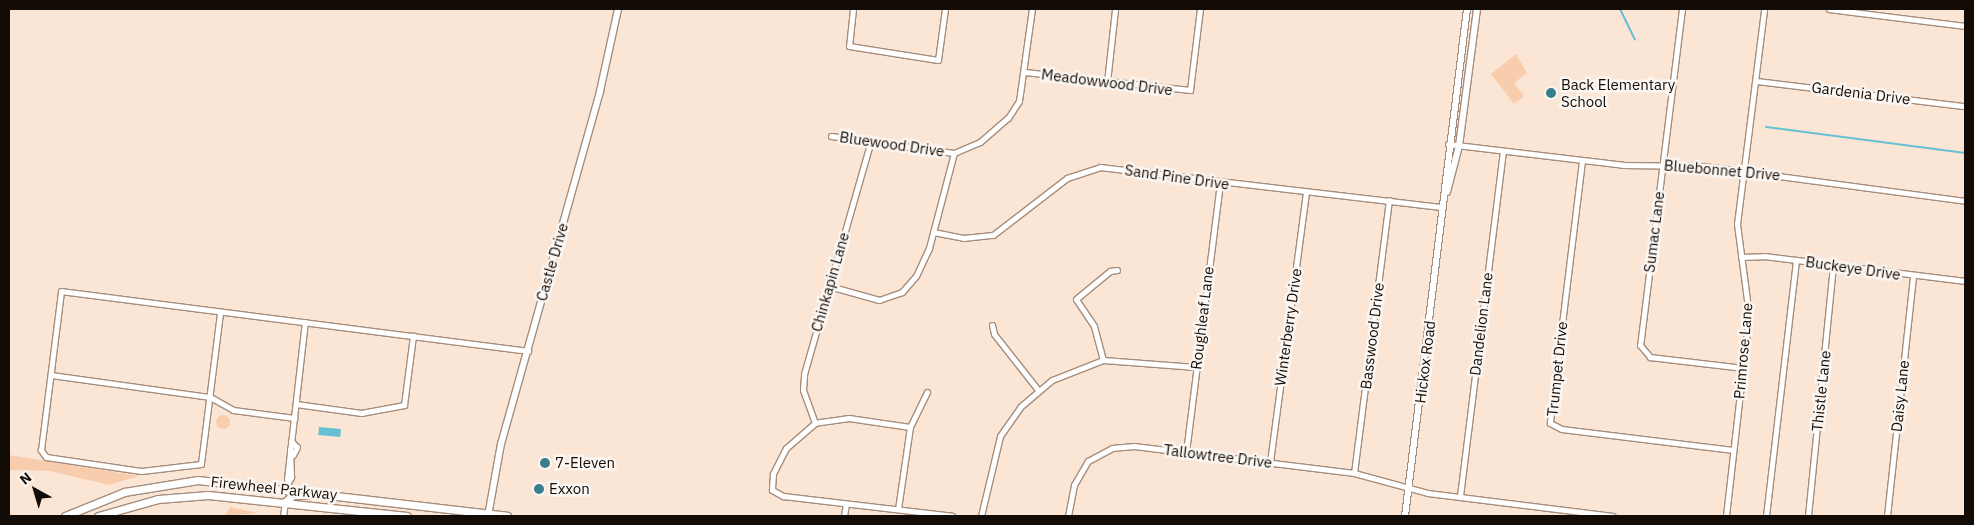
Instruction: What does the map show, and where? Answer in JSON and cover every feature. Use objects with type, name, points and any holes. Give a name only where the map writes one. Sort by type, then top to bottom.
[{"type":"main road","name":"Firewheel Parkway","points":[[65,516],[115,495],[180,482],[285,488],[507,516]]},
{"type":"main road","name":"Firewheel Parkway","points":[[98,516],[139,503],[189,495],[285,502],[407,516]]},
{"type":"main road","points":[[285,502],[293,495],[342,495]]},
{"type":"street","name":"Castle Drive","points":[[488,515],[501,444],[600,91],[618,9]]},
{"type":"street","points":[[853,9],[849,46],[938,60],[945,9]]},
{"type":"street","name":"Bluewood Drive","points":[[832,136],[954,153],[980,142],[1008,118],[1019,102],[1025,72],[1032,9]]},
{"type":"street","points":[[1107,82],[1115,9]]},
{"type":"street","name":"Meadowwood Drive","points":[[1025,72],[1190,90],[1200,9]]},
{"type":"street","points":[[1468,9],[1462,61],[1470,69]]},
{"type":"street","name":"Hickox Road","points":[[1405,516],[1443,208],[1448,144],[1468,9]]},
{"type":"street","name":"Hickox Road","points":[[1443,208],[1459,146],[1477,9]]},
{"type":"street","name":"Sumac Lane","points":[[1682,9],[1662,164],[1642,351],[1650,358],[1743,368]]},
{"type":"street","name":"Primrose Lane","points":[[1726,516],[1749,315],[1737,224],[1757,80],[1764,9]]},
{"type":"street","points":[[1829,9],[1965,26]]},
{"type":"street","name":"Gardenia Drive","points":[[1757,80],[1965,106]]},
{"type":"street","name":"Chinkapin Lane","points":[[815,423],[802,382],[871,141]]},
{"type":"street","name":"Bluebonnet Drive","points":[[1448,144],[1582,161],[1743,170],[1965,201]]},
{"type":"street","name":"Dandelion Lane","points":[[1460,496],[1503,151]]},
{"type":"street","points":[[829,286],[879,300],[894,298],[916,276],[933,232],[954,153]]},
{"type":"street","name":"Trumpet Drive","points":[[1582,161],[1550,423],[1562,429],[1733,450]]},
{"type":"street","name":"Sand Pine Drive","points":[[933,232],[963,238],[993,235],[1058,184],[1088,169],[1116,169],[1220,183],[1389,200],[1443,208]]},
{"type":"street","name":"Roughleaf Lane","points":[[1186,452],[1220,183]]},
{"type":"street","name":"Winterberry Drive","points":[[1270,462],[1306,193]]},
{"type":"street","name":"Basswood Drive","points":[[1354,473],[1389,200]]},
{"type":"street","name":"Buckeye Drive","points":[[1741,257],[1796,260],[1912,276],[1965,281]]},
{"type":"street","points":[[1766,516],[1796,260]]},
{"type":"street","name":"Thistle Lane","points":[[1808,516],[1833,265]]},
{"type":"street","points":[[1103,360],[1094,326],[1076,299],[1110,271],[1117,270]]},
{"type":"street","name":"Daisy Lane","points":[[1886,516],[1912,276]]},
{"type":"street","points":[[220,313],[201,464],[132,470],[46,457],[41,450],[61,291],[220,313],[528,351]]},
{"type":"street","points":[[287,479],[305,322]]},
{"type":"street","points":[[992,325],[994,334],[1038,390]]},
{"type":"street","points":[[296,404],[361,413],[404,405],[413,336]]},
{"type":"street","points":[[981,516],[1000,436],[1038,390],[1066,372],[1103,360],[1196,367]]},
{"type":"street","points":[[51,376],[210,397],[233,410],[294,418]]},
{"type":"street","points":[[898,509],[910,427],[927,392]]},
{"type":"street","points":[[910,427],[849,418],[815,423],[786,448],[773,474],[772,490],[783,496],[952,516]]},
{"type":"street","points":[[285,488],[293,455],[297,447],[291,441]]},
{"type":"street","name":"Tallowtree Drive","points":[[1068,516],[1074,485],[1097,454],[1123,447],[1186,452],[1354,473],[1408,488],[1613,516]]},
{"type":"street","points":[[290,449],[293,455]]},
{"type":"street","points":[[283,516],[285,502]]},
{"type":"street","points":[[844,516],[846,504]]},
{"type":"shaded area","points":[[1516,54],[1527,73],[1514,83],[1524,96],[1514,104],[1491,74]]},
{"type":"shaded area","points":[[220,415],[226,415],[230,422],[226,429],[220,429],[216,425],[216,419]]},
{"type":"shaded area","points":[[9,455],[139,476],[109,485],[50,471],[9,470]]},
{"type":"shaded area","points":[[230,507],[257,513],[225,516]]},
{"type":"water","points":[[319,427],[341,429],[340,437],[318,435]]},
{"type":"waterway","points":[[1620,9],[1635,40]]},
{"type":"waterway","points":[[1766,127],[1965,153]]},
{"type":"place","name":"Back Elementary School","points":[[1551,93]]},
{"type":"place","name":"7-Eleven","points":[[545,463]]},
{"type":"place","name":"Exxon","points":[[539,489]]}]
